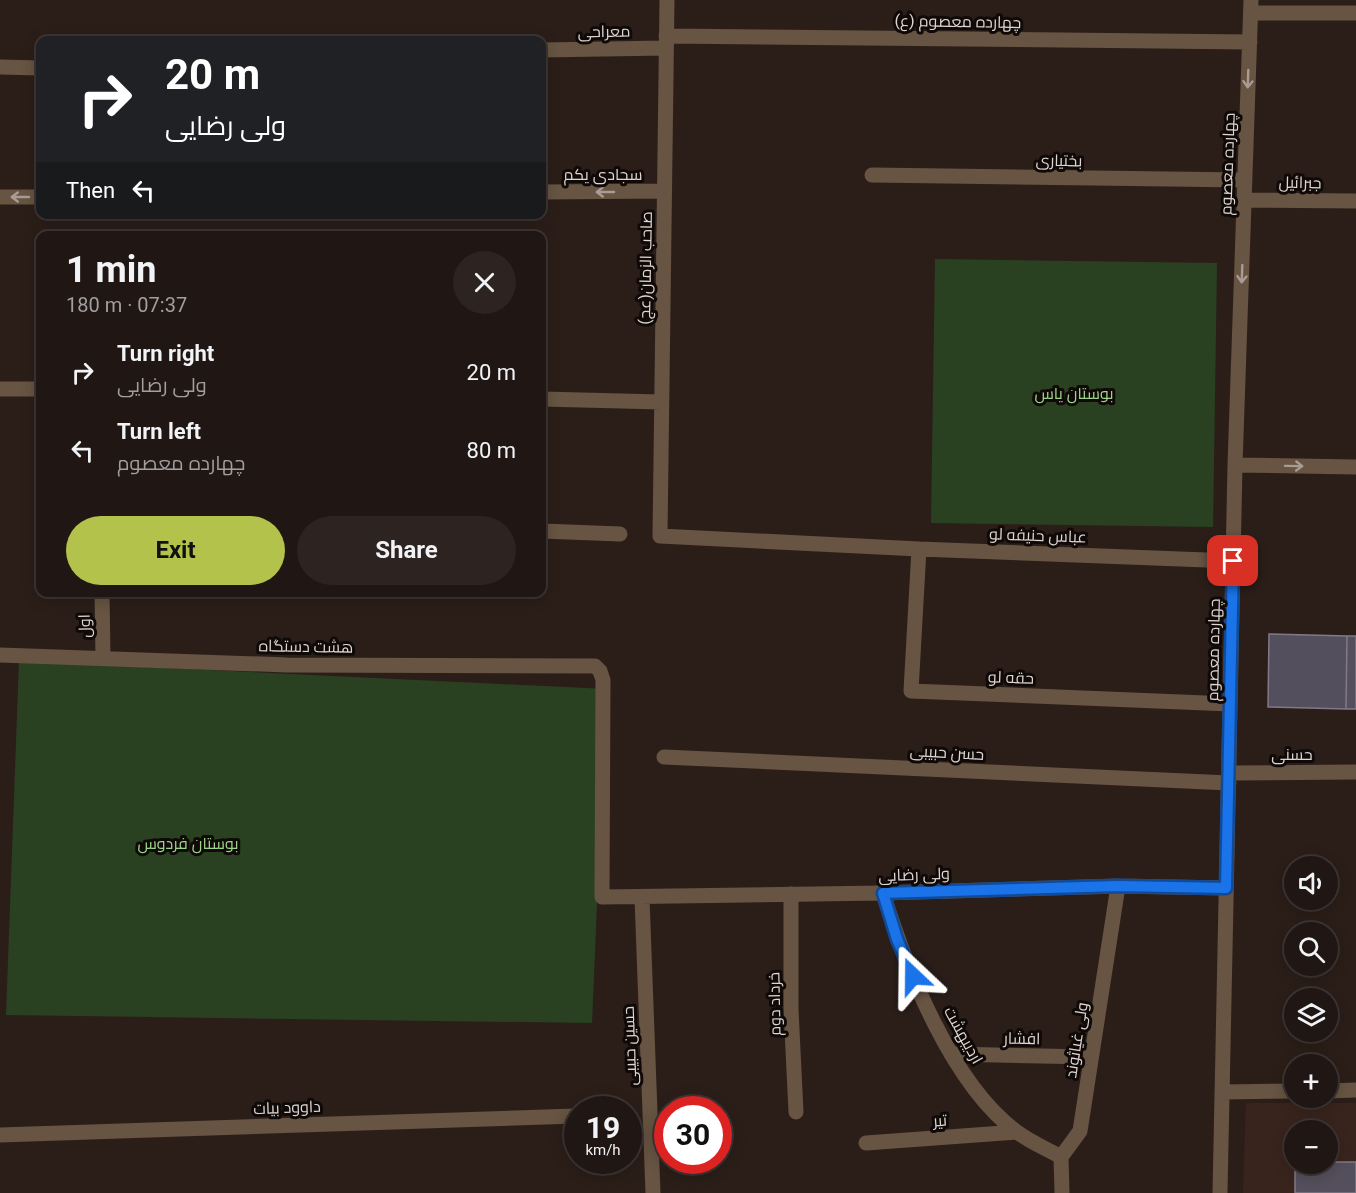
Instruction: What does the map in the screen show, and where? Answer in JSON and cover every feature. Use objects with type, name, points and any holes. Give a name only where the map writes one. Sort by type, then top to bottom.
[{"type":"street","name":"صاحب الزمان(عج)","points":[[660,536],[667,0]]},
{"type":"street","points":[[1251,6],[1356,13]]},
{"type":"street","name":"چهارده معصوم","points":[[1220,1193],[1235,465],[1251,6]]},
{"type":"street","name":"چهارده معصوم (ع)","points":[[666,42],[1250,42]]},
{"type":"street","name":"معراحی","points":[[546,50],[666,42]]},
{"type":"street","points":[[0,67],[36,68]]},
{"type":"street","name":"بختیاری","points":[[872,175],[1245,180]]},
{"type":"street","name":"سجادی یکم","points":[[546,192],[664,191]]},
{"type":"street","points":[[0,197],[36,197]]},
{"type":"street","name":"جبرائیل","points":[[1244,200],[1356,201]]},
{"type":"street","points":[[0,389],[36,389]]},
{"type":"street","points":[[546,399],[661,402]]},
{"type":"street","points":[[1235,465],[1356,466]]},
{"type":"street","points":[[546,531],[620,534]]},
{"type":"street","name":"عباس حنیفه لو","points":[[660,536],[1233,561]]},
{"type":"street","name":"حقه لو","points":[[919,549],[911,691],[1230,704]]},
{"type":"street","name":"اول","points":[[102,597],[103,658]]},
{"type":"street","name":"هشت دستگاه","points":[[0,655],[287,665],[595,666],[600,671],[603,680],[602,897]]},
{"type":"street","name":"حسن حبیبی","points":[[664,757],[1228,778]]},
{"type":"street","name":"حسنی","points":[[1228,778],[1356,772]]},
{"type":"street","name":"ولی رضایی","points":[[602,897],[883,893],[1118,886],[1226,888]]},
{"type":"street","name":"ولی غیاثوند","points":[[1061,1157],[1080,1131],[1118,886]]},
{"type":"street","name":"اردیبهشت","points":[[883,893],[897,939],[951,1054],[984,1102],[1017,1132],[1061,1157]]},
{"type":"street","name":"خرداد دوم","points":[[791,894],[791,1009],[796,1112]]},
{"type":"street","name":"حسین حبیبی","points":[[642,898],[653,1193]]},
{"type":"street","name":"افشار","points":[[951,1054],[1091,1057]]},
{"type":"street","points":[[1338,1091],[1356,1090]]},
{"type":"street","points":[[1222,1092],[1284,1091]]},
{"type":"street","name":"داوود بیات","points":[[0,1135],[564,1116]]},
{"type":"street","name":"تیر","points":[[866,1143],[1017,1132]]},
{"type":"street","points":[[1061,1157],[1062,1193]]},
{"type":"shaded area","points":[[1246,1103],[1284,1103],[1284,1108],[1338,1108],[1338,1103],[1356,1103],[1356,1193],[1243,1193]]},
{"type":"green space","name":"بوستان یاس","points":[[935,259],[1217,263],[1213,527],[931,523]]},
{"type":"green space","name":"بوستان فردوس","points":[[19,661],[606,689],[592,1023],[6,1015]]},
{"type":"building","points":[[1269,634],[1347,636],[1346,709],[1268,707]]},
{"type":"building","points":[[1347,636],[1356,636],[1356,709],[1346,709]]},
{"type":"building","points":[[1338,1162],[1356,1162],[1356,1193],[1295,1193],[1295,1174],[1338,1174]]},
{"type":"route","points":[[913,976],[897,939],[883,893],[1118,886],[1226,888],[1233,561]]}]
